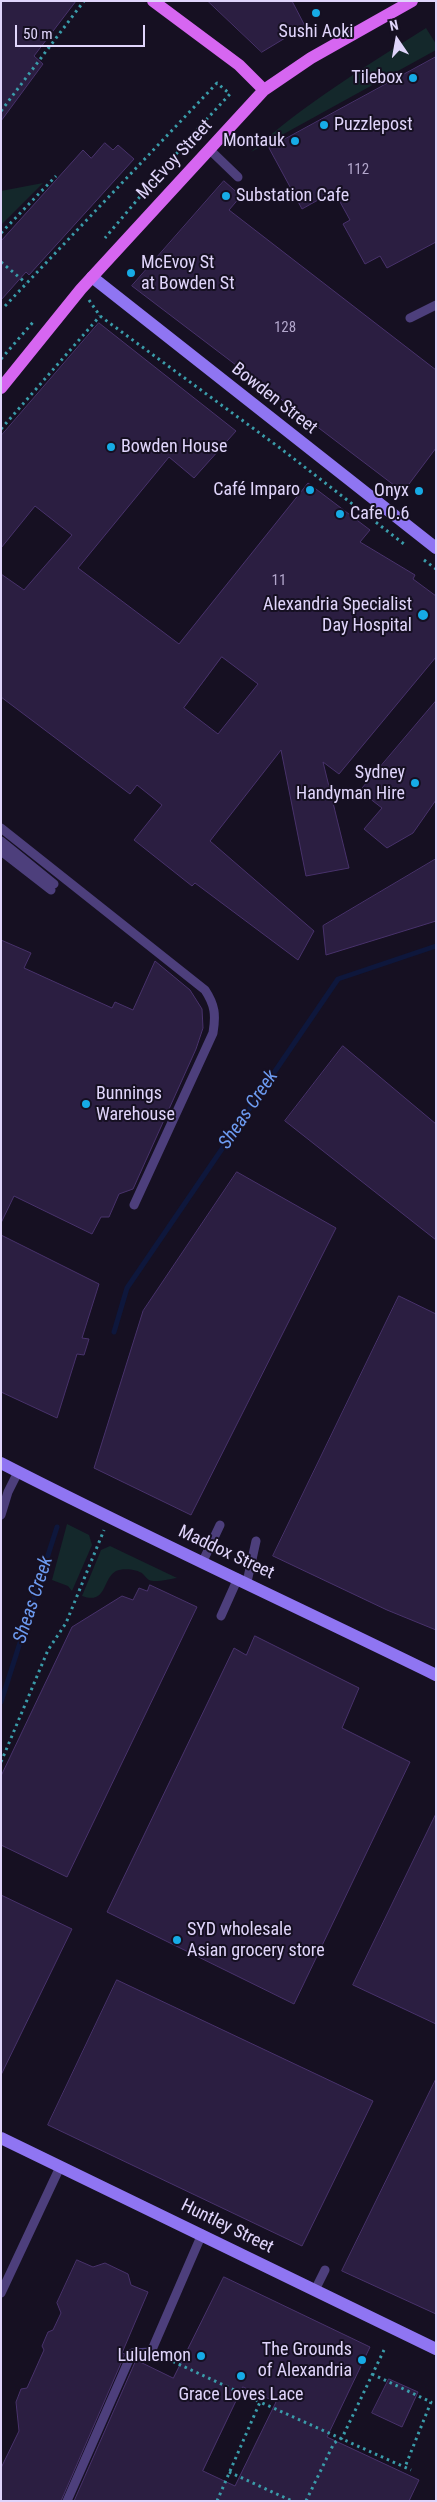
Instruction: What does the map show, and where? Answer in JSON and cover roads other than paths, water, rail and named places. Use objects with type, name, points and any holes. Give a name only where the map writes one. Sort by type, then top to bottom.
[{"type":"main road","points":[[153,1],[239,65],[264,90]]},
{"type":"main road","name":"McEvoy Street","points":[[1,388],[92,277],[264,90],[311,58],[412,1]]},
{"type":"street","name":"Bowden Street","points":[[92,277],[436,548]]},
{"type":"street","name":"Maddox Street","points":[[1,1463],[109,1518],[243,1580],[436,1675]]},
{"type":"street","name":"Huntley Street","points":[[1,2138],[436,2349]]},
{"type":"lane","points":[[209,149],[238,177]]},
{"type":"lane","points":[[410,318],[436,305]]},
{"type":"lane","points":[[1,828],[205,990],[214,1005],[213,1033],[134,1205]]},
{"type":"lane","points":[[1,841],[52,886],[1,851]]},
{"type":"lane","points":[[1,1515],[8,1492],[18,1472]]},
{"type":"lane","points":[[203,1561],[220,1525]]},
{"type":"lane","points":[[221,1616],[243,1580],[256,1541]]},
{"type":"lane","points":[[1,2293],[60,2167]]},
{"type":"lane","points":[[67,2501],[132,2353],[151,2352],[202,2234]]},
{"type":"lane","points":[[315,2290],[325,2270]]},
{"type":"waterway","name":"Sheas Creek","points":[[114,1332],[127,1288],[338,979],[436,946]]},
{"type":"waterway","name":"Sheas Creek","points":[[1,1702],[57,1527]]},
{"type":"place","name":"Sushi Aoki","points":[[316,13]]},
{"type":"place","name":"Tilebox","points":[[413,78]]},
{"type":"place","name":"Puzzlepost","points":[[324,125]]},
{"type":"place","name":"Montauk","points":[[295,141]]},
{"type":"place","name":"Substation Cafe","points":[[226,196]]},
{"type":"place","name":"McEvoy St at Bowden St","points":[[131,273]]},
{"type":"place","name":"Bowden House","points":[[111,447]]},
{"type":"place","name":"Café Imparo","points":[[310,490]]},
{"type":"place","name":"Onyx","points":[[419,491]]},
{"type":"place","name":"Cafe 0.6","points":[[340,514]]},
{"type":"place","name":"Alexandria Specialist Day Hospital","points":[[423,615]]},
{"type":"place","name":"Sydney Handyman Hire","points":[[415,783]]},
{"type":"place","name":"Bunnings Warehouse","points":[[86,1104]]},
{"type":"place","name":"SYD wholesale Asian grocery store","points":[[177,1940]]},
{"type":"place","name":"Lululemon","points":[[201,2356]]},
{"type":"place","name":"The Grounds of Alexandria","points":[[362,2360]]},
{"type":"place","name":"Grace Loves Lace","points":[[241,2376]]}]
